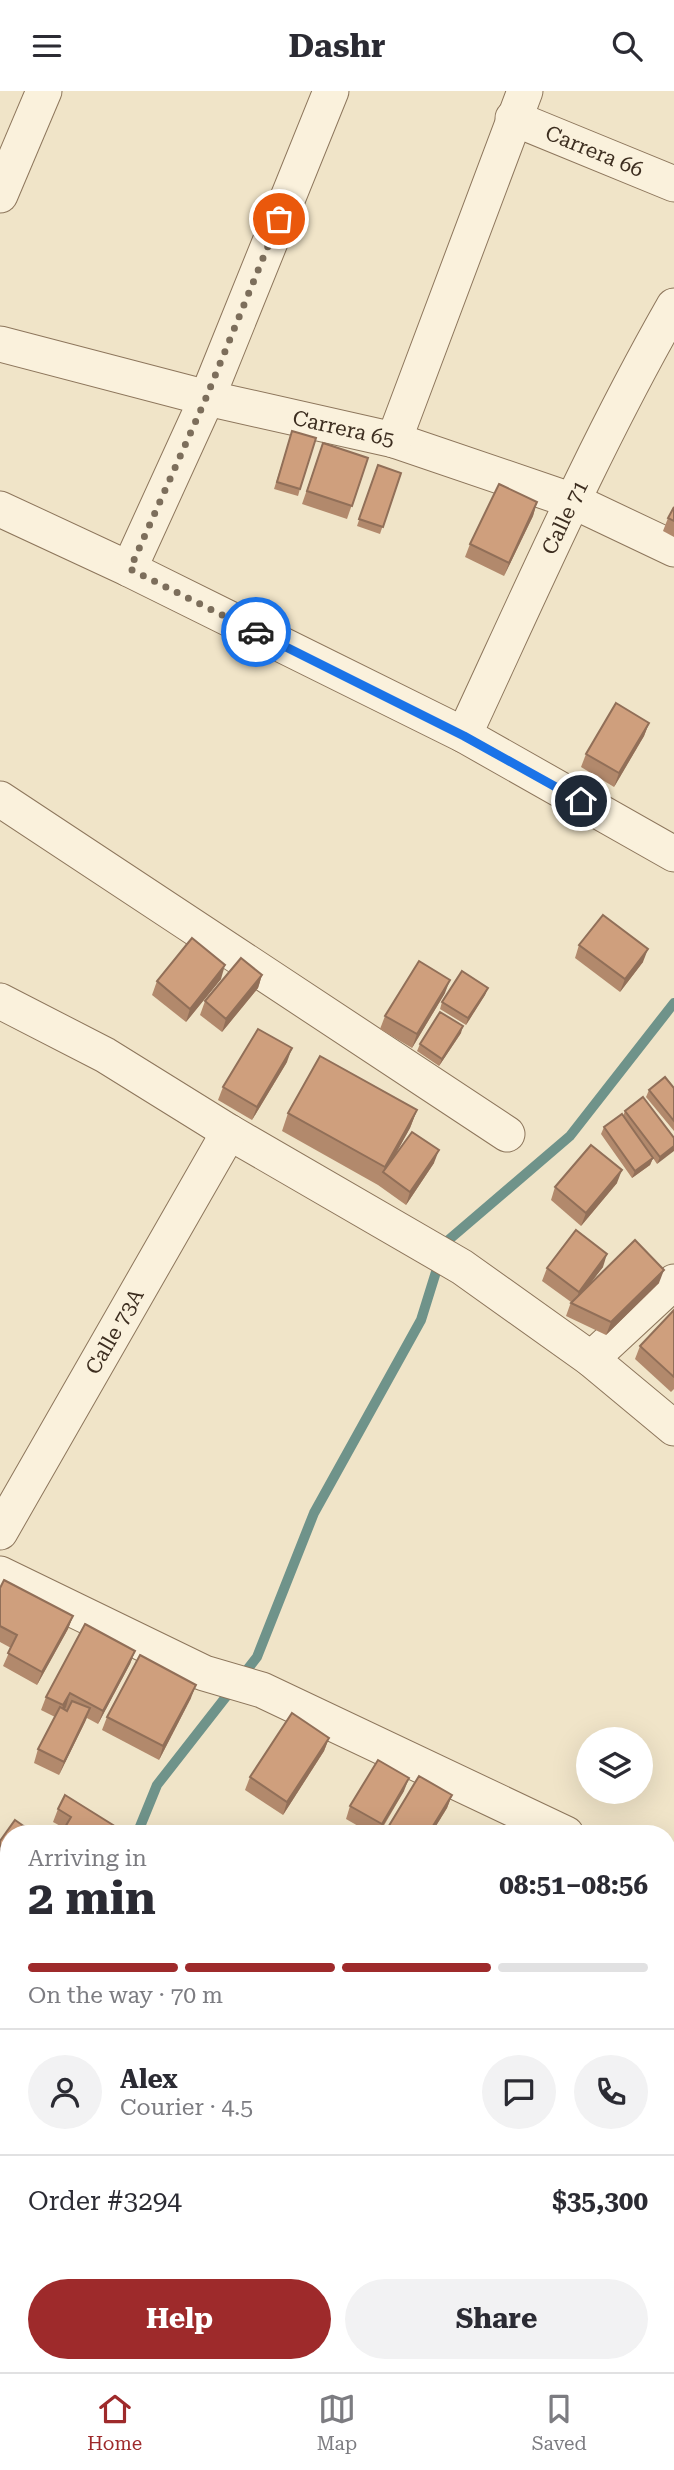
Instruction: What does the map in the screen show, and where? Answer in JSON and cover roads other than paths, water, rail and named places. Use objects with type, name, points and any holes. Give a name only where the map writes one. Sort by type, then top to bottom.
[{"type":"street","points":[[0,195],[44,91]]},
{"type":"street","points":[[130,569],[206,398],[331,91]]},
{"type":"street","points":[[394,440],[519,105]]},
{"type":"street","name":"Carrera 66","points":[[519,105],[674,184]]},
{"type":"street","name":"Calle 71","points":[[464,736],[633,377],[674,306]]},
{"type":"street","name":"Carrera 65","points":[[0,344],[206,398],[394,440],[573,501],[674,549]]},
{"type":"street","points":[[0,509],[130,569],[464,736],[674,854]]},
{"type":"street","points":[[0,799],[507,1134]]},
{"type":"street","points":[[0,1001],[104,1055],[229,1132],[462,1267],[591,1359],[674,1428]]},
{"type":"street","name":"Calle 73A","points":[[0,1532],[229,1132]]},
{"type":"street","points":[[591,1359],[674,1282]]},
{"type":"street","points":[[0,1574],[204,1673],[262,1690],[536,1825]]},
{"type":"waterway","points":[[141,1825],[157,1785],[257,1657],[314,1513],[421,1320],[445,1243],[570,1136],[674,1003]]}]
